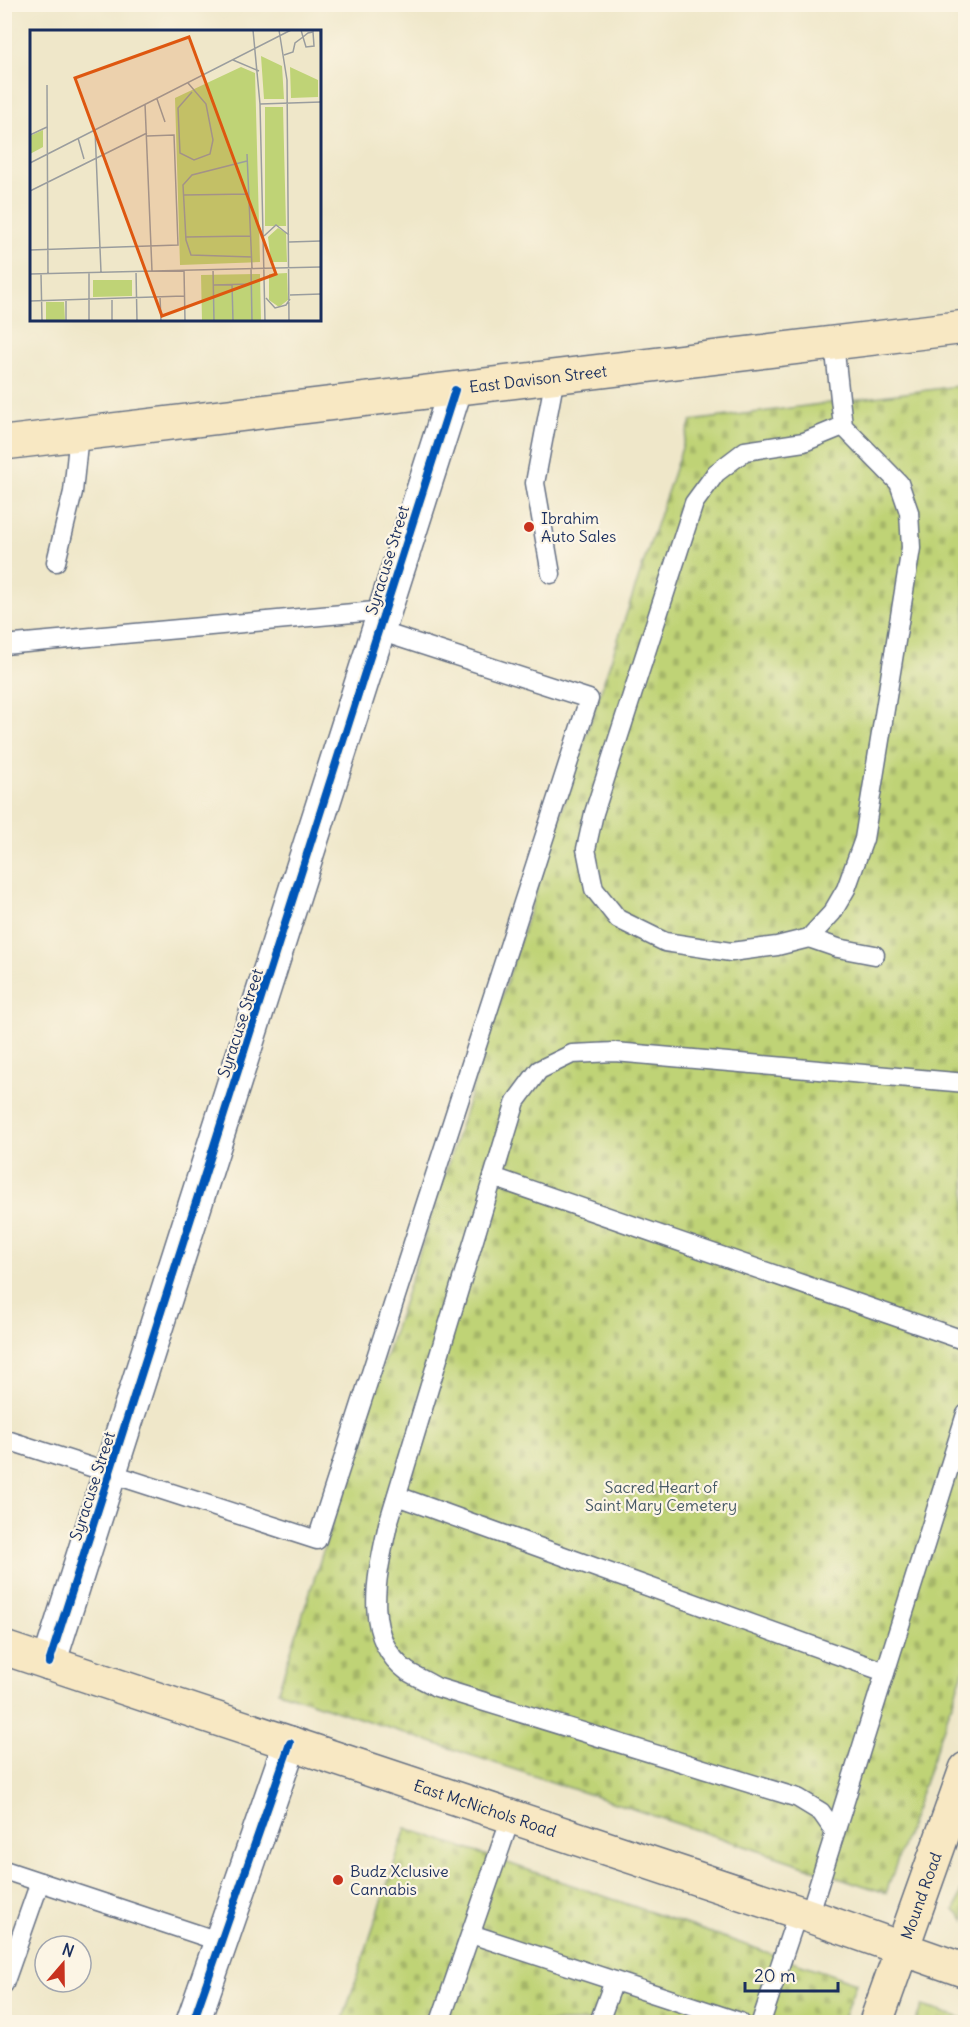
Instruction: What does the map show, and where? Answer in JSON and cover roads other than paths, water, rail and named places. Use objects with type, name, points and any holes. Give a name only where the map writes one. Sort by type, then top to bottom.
[{"type":"main road","name":"East Davison Street","points":[[4,443],[966,327]]},
{"type":"main road","name":"East McNichols Road","points":[[4,1648],[804,1914],[966,1971]]},
{"type":"main road","name":"Mound Road","points":[[876,2022],[966,1769]]},
{"type":"street","name":"Syracuse Street","points":[[49,1663],[455,390]]},
{"type":"street","points":[[193,2022],[290,1743]]},
{"type":"lane","points":[[809,938],[832,913],[846,889],[864,838],[911,548],[909,512],[899,483],[843,426],[834,343]]},
{"type":"lane","points":[[551,574],[535,483],[555,377]]},
{"type":"lane","points":[[843,426],[804,442],[745,451],[716,473],[694,503],[594,813],[586,849],[594,889],[618,919],[665,942],[731,952],[777,946],[809,938],[838,948],[875,955]]},
{"type":"lane","points":[[56,562],[73,492],[80,434]]},
{"type":"lane","points":[[4,645],[382,621],[589,699],[317,1540],[4,1439]]},
{"type":"lane","points":[[835,1832],[821,1812],[798,1798],[436,1686],[406,1670],[386,1646],[377,1623],[376,1581],[397,1496],[516,1101],[539,1070],[573,1054],[615,1052],[966,1083]]},
{"type":"lane","points":[[493,1177],[966,1341]]},
{"type":"lane","points":[[761,2022],[835,1832],[966,1414]]},
{"type":"lane","points":[[397,1496],[885,1672]]},
{"type":"lane","points":[[440,2022],[511,1817]]},
{"type":"lane","points":[[4,1870],[220,1942]]},
{"type":"lane","points":[[4,1984],[40,1881]]},
{"type":"lane","points":[[471,1934],[741,2022]]},
{"type":"lane","points":[[600,2022],[614,1981]]},
{"type":"place","name":"Ibrahim Auto Sales","points":[[529,527]]},
{"type":"place","name":"Budz Xclusive Cannabis","points":[[338,1880]]},
{"type":"park label","name":"Sacred Heart of Saint Mary Cemetery","points":[[661,1496]]}]
